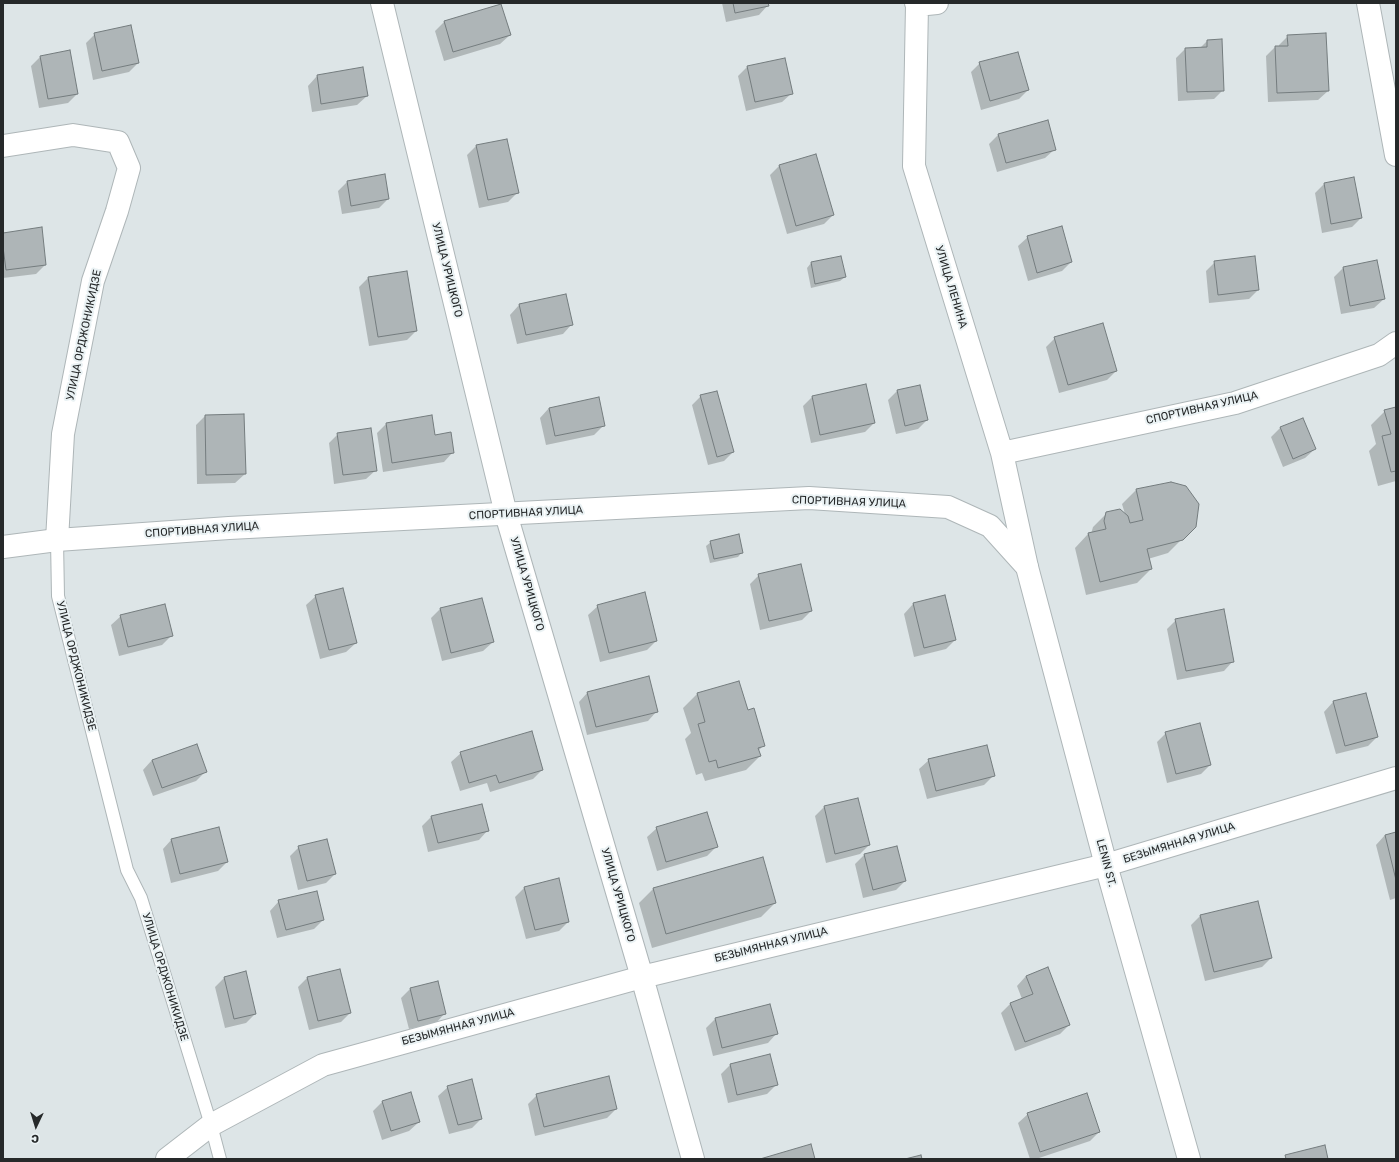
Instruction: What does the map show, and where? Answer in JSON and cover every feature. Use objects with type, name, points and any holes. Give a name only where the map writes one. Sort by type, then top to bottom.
[{"type":"street","name":"УЛИЦА УРИЦКОГО","points":[[382,3],[506,514],[642,977],[693,1159]]},
{"type":"street","points":[[1368,3],[1396,155]]},
{"type":"street","name":"УЛИЦА ЛЕНИНА","points":[[923,4],[914,166],[1002,453],[1028,567]]},
{"type":"street","name":"УЛИЦА ОРДЖОНИКИДЗЕ","points":[[3,146],[73,135],[118,142],[129,168],[117,211],[94,281],[63,434],[57,540]]},
{"type":"street","name":"СПОРТИВНАЯ УЛИЦА","points":[[1002,453],[1235,403],[1378,355],[1396,343]]},
{"type":"street","name":"СПОРТИВНАЯ УЛИЦА","points":[[3,547],[57,540],[229,528],[809,498],[948,507],[990,526],[1028,567]]},
{"type":"street","name":"LENIN ST.","points":[[1028,567],[1106,865],[1188,1159]]},
{"type":"street","name":"БЕЗЫМЯННАЯ УЛИЦА","points":[[167,1159],[211,1125],[324,1064],[642,977],[1106,865],[1396,778]]},
{"type":"lane","name":"УЛИЦА ОРДЖОНИКИДЗЕ","points":[[57,540],[58,596],[128,870],[141,898],[211,1125],[220,1159]]},
{"type":"building","points":[[733,3],[768,3],[769,6],[735,13]]},
{"type":"building","points":[[501,4],[511,35],[453,52],[444,21]]},
{"type":"building","points":[[131,25],[139,63],[102,71],[94,33]]},
{"type":"building","points":[[1326,33],[1329,91],[1277,93],[1275,46],[1288,46],[1287,35]]},
{"type":"building","points":[[1222,39],[1224,91],[1187,92],[1185,48],[1207,47],[1207,40]]},
{"type":"building","points":[[70,50],[78,94],[48,99],[40,56]]},
{"type":"building","points":[[1018,52],[1029,90],[990,101],[979,62]]},
{"type":"building","points":[[785,58],[793,94],[755,102],[747,66]]},
{"type":"building","points":[[363,67],[368,96],[321,104],[317,75]]},
{"type":"building","points":[[1048,120],[1056,150],[1006,163],[998,134]]},
{"type":"building","points":[[507,139],[519,193],[488,200],[476,145]]},
{"type":"building","points":[[816,154],[834,215],[796,226],[779,165]]},
{"type":"building","points":[[385,174],[389,199],[351,206],[347,181]]},
{"type":"building","points":[[1354,177],[1362,218],[1331,224],[1324,183]]},
{"type":"building","points":[[1062,226],[1072,262],[1037,273],[1027,236]]},
{"type":"building","points":[[42,227],[46,265],[6,270],[3,233]]},
{"type":"building","points":[[841,256],[846,277],[815,284],[811,262]]},
{"type":"building","points":[[1255,256],[1259,290],[1218,295],[1214,261]]},
{"type":"building","points":[[1377,260],[1385,299],[1350,306],[1343,267]]},
{"type":"building","points":[[407,271],[417,331],[378,337],[368,277]]},
{"type":"building","points":[[566,294],[573,325],[526,335],[519,304]]},
{"type":"building","points":[[1103,323],[1117,371],[1068,385],[1054,337]]},
{"type":"building","points":[[866,384],[875,423],[820,435],[812,396]]},
{"type":"building","points":[[920,385],[928,420],[905,426],[897,390]]},
{"type":"building","points":[[717,391],[734,452],[717,457],[700,395]]},
{"type":"building","points":[[599,397],[605,426],[555,436],[549,408]]},
{"type":"building","points":[[1396,407],[1396,471],[1391,472],[1382,436],[1391,434],[1384,410]]},
{"type":"building","points":[[244,414],[246,474],[206,475],[205,415]]},
{"type":"building","points":[[432,415],[435,435],[451,432],[454,453],[392,463],[386,423]]},
{"type":"building","points":[[1303,418],[1316,449],[1293,459],[1280,427]]},
{"type":"building","points":[[371,428],[377,471],[343,475],[337,433]]},
{"type":"building","points":[[1171,482],[1186,486],[1199,504],[1196,527],[1183,540],[1147,549],[1152,569],[1100,582],[1088,533],[1106,529],[1104,521],[1106,512],[1120,509],[1128,516],[1130,523],[1143,520],[1136,489]]},
{"type":"building","points":[[739,534],[743,553],[714,559],[710,541]]},
{"type":"building","points":[[801,564],[812,611],[769,621],[758,574]]},
{"type":"building","points":[[343,588],[357,643],[329,650],[315,595]]},
{"type":"building","points":[[645,592],[657,641],[609,653],[597,605]]},
{"type":"building","points":[[945,595],[956,640],[924,648],[913,603]]},
{"type":"building","points":[[482,598],[494,642],[451,653],[440,608]]},
{"type":"building","points":[[165,604],[173,636],[128,647],[120,615]]},
{"type":"building","points":[[1224,609],[1234,662],[1186,671],[1175,619]]},
{"type":"building","points":[[649,676],[658,712],[596,727],[587,692]]},
{"type":"building","points":[[739,681],[748,710],[754,708],[765,746],[758,748],[761,756],[718,768],[716,760],[709,762],[698,724],[705,722],[697,693]]},
{"type":"building","points":[[1366,693],[1378,737],[1345,746],[1333,701]]},
{"type":"building","points":[[1200,723],[1211,765],[1176,774],[1165,732]]},
{"type":"building","points":[[532,731],[543,770],[499,783],[496,775],[469,783],[460,752]]},
{"type":"building","points":[[197,744],[207,772],[162,788],[152,760]]},
{"type":"building","points":[[987,745],[995,776],[936,791],[928,759]]},
{"type":"building","points":[[858,798],[870,845],[835,854],[824,806]]},
{"type":"building","points":[[482,804],[489,831],[438,843],[431,816]]},
{"type":"building","points":[[707,812],[718,847],[666,862],[656,827]]},
{"type":"building","points":[[219,827],[228,862],[180,874],[171,839]]},
{"type":"building","points":[[1396,832],[1396,880],[1385,835]]},
{"type":"building","points":[[327,839],[336,874],[307,881],[298,846]]},
{"type":"building","points":[[897,846],[906,881],[873,890],[864,854]]},
{"type":"building","points":[[763,857],[776,903],[666,934],[653,888]]},
{"type":"building","points":[[559,878],[569,922],[535,930],[524,887]]},
{"type":"building","points":[[317,891],[324,920],[286,930],[278,900]]},
{"type":"building","points":[[1258,901],[1272,958],[1214,972],[1200,915]]},
{"type":"building","points":[[1048,967],[1070,1025],[1025,1042],[1010,1003],[1033,994],[1026,976]]},
{"type":"building","points":[[340,969],[351,1013],[318,1021],[307,977]]},
{"type":"building","points":[[246,971],[256,1014],[234,1019],[224,977]]},
{"type":"building","points":[[438,981],[446,1014],[418,1021],[410,988]]},
{"type":"building","points":[[770,1004],[778,1034],[722,1048],[715,1018]]},
{"type":"building","points":[[770,1054],[778,1085],[737,1095],[730,1064]]},
{"type":"building","points":[[609,1076],[617,1109],[544,1127],[536,1094]]},
{"type":"building","points":[[472,1079],[482,1119],[458,1125],[447,1086]]},
{"type":"building","points":[[411,1092],[420,1122],[391,1131],[382,1101]]},
{"type":"building","points":[[1087,1093],[1100,1132],[1040,1152],[1027,1113]]},
{"type":"building","points":[[811,1144],[815,1159],[760,1159]]},
{"type":"building","points":[[1325,1145],[1328,1159],[1286,1159],[1285,1155]]},
{"type":"building","points":[[921,1155],[922,1159],[905,1159]]}]
